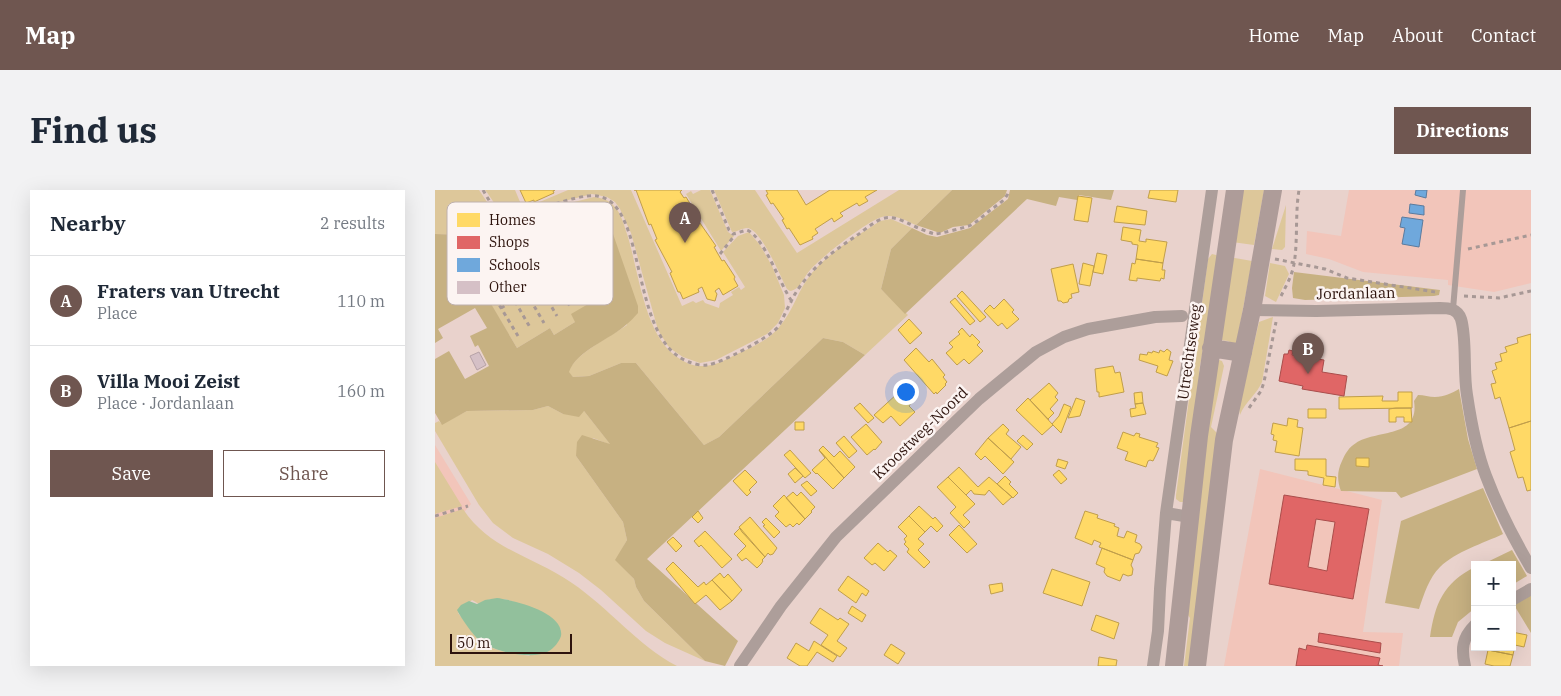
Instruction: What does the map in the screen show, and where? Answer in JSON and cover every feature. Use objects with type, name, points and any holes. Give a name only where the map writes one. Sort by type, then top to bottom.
[{"type":"main road","name":"Utrechtseweg","points":[[1173,666],[1211,348],[1235,190]]},
{"type":"main road","points":[[1197,666],[1224,440],[1252,310],[1273,190]]},
{"type":"main road","name":"Utrechtseweg","points":[[1211,348],[1243,353]]},
{"type":"street","name":"Utrechtseweg","points":[[1153,666],[1158,631],[1166,513],[1212,190]]},
{"type":"street","name":"Jordanlaan","points":[[1252,310],[1440,308],[1456,311]]},
{"type":"street","points":[[1456,311],[1463,326],[1467,393],[1476,444],[1485,476],[1513,538],[1531,568]]},
{"type":"street","name":"Kroostweg-Noord","points":[[740,666],[781,606],[836,537],[979,399],[1036,352],[1064,337],[1089,329],[1155,318],[1182,316]]},
{"type":"street","points":[[1166,513],[1190,516]]},
{"type":"street","points":[[1516,598],[1531,590]]},
{"type":"street","points":[[1465,666],[1461,648],[1471,629]]},
{"type":"lane","points":[[1456,311],[1455,295],[1463,190]]},
{"type":"path","points":[[483,190],[490,202]]},
{"type":"path","points":[[713,190],[729,230],[736,234]]},
{"type":"path","points":[[613,203],[620,211],[629,234],[657,332],[668,349],[688,362],[707,365],[715,363],[761,340],[775,330],[781,322],[791,300],[817,266],[831,253],[875,223],[885,218],[892,218],[933,234],[941,234],[970,226],[1006,198],[1009,190]]},
{"type":"path","points":[[1245,413],[1261,391],[1264,382],[1281,298],[1294,262],[1296,209],[1299,190]]},
{"type":"path","points":[[563,202],[596,195],[612,202]]},
{"type":"path","points":[[720,254],[736,234],[747,230],[763,246],[791,300]]},
{"type":"path","points":[[1459,251],[1531,235]]},
{"type":"path","name":"Jordanlaan","points":[[1294,262],[1325,269],[1347,278],[1455,295],[1499,298],[1531,292]]},
{"type":"path","points":[[499,305],[518,336]]},
{"type":"path","points":[[501,308],[506,305]]},
{"type":"path","points":[[518,305],[531,328]]},
{"type":"path","points":[[533,305],[544,323]]},
{"type":"path","points":[[550,305],[557,316]]},
{"type":"path","points":[[435,516],[468,506]]},
{"type":"shaded area","points":[[435,190],[479,190],[487,202],[447,202],[447,234],[435,234]]},
{"type":"shaded area","points":[[485,190],[515,190],[520,202],[494,202]]},
{"type":"shaded area","points":[[568,190],[631,190],[682,306],[693,301],[696,303],[703,300],[705,303],[719,308],[720,303],[733,295],[731,292],[739,287],[741,290],[745,287],[723,252],[738,236],[749,232],[760,245],[772,266],[784,295],[785,308],[778,323],[767,334],[716,360],[700,363],[683,357],[674,351],[668,346],[658,330],[631,233],[620,209],[615,202],[607,197],[592,194],[560,202],[540,202]]},
{"type":"shaded area","points":[[701,190],[710,190],[728,232],[734,236],[721,251],[686,194],[691,191],[693,194]]},
{"type":"shaded area","points":[[714,190],[755,190],[797,253],[899,190],[952,190],[916,225],[894,216],[886,216],[869,223],[825,256],[811,269],[797,288],[790,291],[787,289],[770,254],[758,236],[747,228],[732,232]]},
{"type":"shaded area","points":[[952,190],[1007,190],[1005,196],[969,225],[953,227],[940,233],[916,225]]},
{"type":"shaded area","points":[[1010,190],[1114,190],[1111,200],[1079,195],[1077,200],[1059,197],[1056,206],[1027,199],[905,314],[881,289],[891,249],[912,228],[927,235],[937,237],[970,228],[1008,199]]},
{"type":"shaded area","points":[[1241,190],[1264,190],[1254,245],[1232,242]]},
{"type":"shaded area","points":[[1349,190],[1531,190],[1531,283],[1494,292],[1448,285],[1448,280],[1363,272],[1329,259],[1306,254],[1307,231],[1341,236]]},
{"type":"shaded area","points":[[594,197],[609,202],[574,202]]},
{"type":"shaded area","points":[[613,205],[622,219],[645,302],[658,336],[668,349],[680,359],[698,366],[717,364],[756,345],[775,332],[785,320],[806,280],[818,266],[843,245],[880,221],[891,219],[912,228],[891,249],[881,289],[908,315],[865,355],[843,342],[823,338],[719,437],[704,445],[636,363],[621,363],[589,376],[573,377],[568,372],[572,365],[586,352],[627,325],[613,284]]},
{"type":"shaded area","points":[[1286,205],[1285,247],[1282,250],[1272,249]]},
{"type":"shaded area","points":[[435,234],[447,234],[447,305],[492,305],[517,348],[550,328],[554,335],[575,322],[571,314],[587,305],[613,305],[613,234],[638,306],[638,313],[620,330],[586,352],[569,372],[573,377],[589,376],[621,363],[636,363],[704,445],[719,437],[823,338],[843,342],[865,355],[647,559],[738,641],[725,666],[705,661],[644,601],[634,579],[615,560],[627,540],[623,522],[576,456],[577,442],[582,435],[610,444],[584,411],[579,417],[563,414],[548,406],[533,410],[467,411],[442,425],[435,413],[435,359],[449,351],[465,379],[489,366],[478,345],[475,347],[470,336],[487,328],[475,308],[438,329],[443,338],[435,343]]},
{"type":"shaded area","points":[[1212,254],[1220,256],[1199,371],[1204,381],[1186,502],[1180,502],[1176,499],[1176,495],[1208,259]]},
{"type":"shaded area","points":[[1229,257],[1252,261],[1236,346],[1228,341],[1220,340]]},
{"type":"shaded area","points":[[1270,263],[1285,266],[1289,274],[1276,302],[1265,296]]},
{"type":"shaded area","points":[[1294,272],[1440,290],[1439,295],[1434,296],[1305,300],[1293,298]]},
{"type":"shaded area","points":[[491,305],[588,305],[575,322],[554,335],[550,328],[517,348]]},
{"type":"shaded area","points":[[1273,317],[1262,382],[1240,415],[1239,408],[1259,322]]},
{"type":"shaded area","points":[[1216,359],[1222,361],[1224,366],[1211,427],[1217,433],[1189,666],[1184,666],[1190,618],[1184,609]]},
{"type":"shaded area","points":[[1459,389],[1468,439],[1477,469],[1401,498],[1396,492],[1341,491],[1338,472],[1344,456],[1351,447],[1365,439],[1404,427],[1410,422],[1414,413],[1414,401],[1418,395],[1438,397]]},
{"type":"shaded area","points":[[548,406],[563,414],[584,411],[611,445],[593,438],[576,456],[623,522],[627,540],[616,560],[634,579],[644,601],[705,661],[665,643],[646,631],[601,590],[579,573],[548,554],[513,538],[493,523],[479,505],[435,431],[435,423],[439,421],[442,424],[467,411],[533,410]]},
{"type":"shaded area","points":[[435,445],[471,504],[435,548]]},
{"type":"shaded area","points":[[435,462],[462,506],[435,514]]},
{"type":"shaded area","points":[[1260,469],[1382,500],[1363,632],[1403,633],[1399,666],[1224,666]]},
{"type":"shaded area","points":[[1483,488],[1503,534],[1462,552],[1440,567],[1430,581],[1419,609],[1385,603],[1401,521]]},
{"type":"shaded area","points":[[463,509],[486,534],[572,583],[649,648],[677,666],[435,666],[435,518]],"holes":[[[490,599],[505,599],[555,621],[561,630],[529,656],[501,651],[488,646],[477,638],[458,613],[472,600],[479,604]]]},
{"type":"shaded area","points":[[1512,550],[1527,576],[1516,583],[1516,561],[1489,561]]},
{"type":"shaded area","points":[[1471,569],[1471,611],[1458,622],[1452,637],[1430,637],[1435,614],[1442,596],[1448,587]]},
{"type":"shaded area","points":[[1531,594],[1531,633],[1516,608],[1516,604]]},
{"type":"shaded area","points":[[497,598],[514,601],[536,609],[555,620],[560,628],[561,636],[556,645],[542,654],[524,655],[504,652],[480,641],[467,626],[457,610],[461,605],[469,601],[477,604],[485,600]]},
{"type":"building: Homes","points":[[520,190],[555,190],[553,191],[554,193],[534,202],[534,200],[526,202]]},
{"type":"building: Homes","points":[[636,190],[682,190],[680,192],[684,198],[686,197],[697,215],[695,216],[716,246],[714,247],[722,261],[724,260],[735,277],[734,279],[738,286],[723,295],[719,288],[715,291],[717,294],[715,301],[707,299],[702,287],[698,289],[699,292],[683,299],[670,273],[672,272],[655,240],[657,239],[651,224],[649,225]]},
{"type":"building: Homes","points":[[766,190],[797,190],[806,205],[830,190],[877,190],[865,197],[868,201],[859,206],[857,203],[840,213],[843,216],[834,222],[832,218],[815,229],[818,233],[812,237],[813,239],[800,245],[789,228],[787,229],[782,220],[784,219],[773,203],[771,204],[766,195],[768,194]]},
{"type":"building: Homes","points":[[1150,190],[1178,190],[1176,202],[1148,198]]},
{"type":"building: Homes","points":[[1078,196],[1092,198],[1088,222],[1074,220]]},
{"type":"building: Homes","points":[[1117,206],[1147,211],[1145,225],[1114,222]]},
{"type":"building: Homes","points":[[1123,227],[1141,230],[1139,241],[1146,242],[1146,239],[1167,242],[1163,263],[1136,259],[1138,245],[1121,240]]},
{"type":"building: Homes","points":[[1097,253],[1107,255],[1103,274],[1093,272]]},
{"type":"building: Homes","points":[[1136,259],[1163,263],[1162,270],[1165,270],[1164,279],[1161,278],[1160,281],[1137,278],[1137,281],[1129,280],[1132,263],[1135,264]]},
{"type":"building: Homes","points":[[1083,263],[1094,266],[1090,286],[1079,284]]},
{"type":"building: Homes","points":[[1073,264],[1079,292],[1071,294],[1072,298],[1068,302],[1063,303],[1058,301],[1051,269]]},
{"type":"building: Homes","points":[[962,291],[986,317],[980,322],[957,296]]},
{"type":"building: Homes","points":[[955,298],[975,321],[970,325],[950,302]]},
{"type":"building: Homes","points":[[1004,299],[1019,319],[1007,329],[1002,323],[998,326],[984,311],[990,305],[994,309]]},
{"type":"building: Homes","points":[[909,319],[922,333],[910,344],[898,330]]},
{"type":"building: Homes","points":[[962,328],[970,337],[972,334],[980,342],[977,345],[983,351],[969,364],[964,359],[957,365],[946,353],[953,347],[949,343],[960,334],[958,332]]},
{"type":"building: Homes","points":[[1531,334],[1531,421],[1509,428],[1500,397],[1495,399],[1491,384],[1496,383],[1492,371],[1497,369],[1495,363],[1502,361],[1500,354],[1507,352],[1505,347],[1518,343],[1517,338]]},
{"type":"building: Homes","points":[[916,348],[929,362],[932,359],[945,375],[943,377],[947,382],[946,385],[937,394],[936,392],[934,394],[904,360]]},
{"type":"building: Homes","points":[[1167,349],[1171,352],[1169,360],[1173,361],[1167,376],[1156,372],[1158,366],[1139,360],[1140,354],[1147,355],[1148,352],[1152,353],[1153,351],[1159,353],[1160,350],[1164,352]]},
{"type":"building: Homes","points":[[1113,366],[1115,373],[1120,372],[1124,392],[1099,397],[1095,369]]},
{"type":"building: Homes","points":[[1049,383],[1058,393],[1055,397],[1058,400],[1050,409],[1054,413],[1048,419],[1030,400]]},
{"type":"building: Homes","points":[[1142,392],[1143,403],[1135,404],[1134,393]]},
{"type":"building: Homes","points":[[1398,392],[1412,392],[1412,408],[1339,409],[1339,397],[1383,396],[1382,401],[1398,401]]},
{"type":"building: Homes","points":[[898,393],[911,403],[909,406],[915,412],[900,426],[891,416],[883,423],[874,415]]},
{"type":"building: Homes","points":[[1028,398],[1053,425],[1042,435],[1016,410]]},
{"type":"building: Homes","points":[[1076,398],[1085,401],[1080,416],[1068,418]]},
{"type":"building: Homes","points":[[860,403],[874,418],[868,423],[854,408]]},
{"type":"building: Homes","points":[[1143,403],[1146,414],[1131,417],[1130,409],[1136,408],[1135,404]]},
{"type":"building: Homes","points":[[1064,404],[1071,407],[1061,433],[1052,424],[1059,416]]},
{"type":"building: Homes","points":[[1411,408],[1412,422],[1404,422],[1404,417],[1396,417],[1396,422],[1389,422],[1389,409]]},
{"type":"building: Homes","points":[[1308,409],[1326,409],[1326,418],[1308,418]]},
{"type":"building: Homes","points":[[1288,418],[1298,420],[1297,427],[1303,428],[1299,456],[1275,452],[1277,441],[1273,440],[1274,435],[1271,434],[1273,423],[1287,426]]},
{"type":"building: Homes","points":[[1531,421],[1531,490],[1527,491],[1523,477],[1518,478],[1510,452],[1515,450],[1509,428]]},
{"type":"building: Homes","points":[[795,422],[804,422],[804,430],[795,430]]},
{"type":"building: Homes","points":[[866,424],[882,442],[867,455],[851,437]]},
{"type":"building: Homes","points":[[1003,424],[1009,430],[1006,434],[1021,447],[1011,459],[988,438]]},
{"type":"building: Homes","points":[[1123,432],[1134,436],[1136,433],[1140,434],[1139,437],[1158,443],[1156,447],[1159,448],[1153,461],[1148,461],[1146,467],[1125,460],[1128,452],[1117,448]]},
{"type":"building: Homes","points":[[1023,435],[1033,444],[1027,450],[1017,441]]},
{"type":"building: Homes","points":[[844,436],[857,451],[849,458],[836,443]]},
{"type":"building: Homes","points":[[988,438],[1014,462],[1003,474],[985,456],[981,460],[975,454]]},
{"type":"building: Homes","points":[[823,446],[834,457],[840,451],[855,467],[844,478],[819,450]]},
{"type":"building: Homes","points":[[790,450],[811,473],[805,478],[784,455]]},
{"type":"building: Homes","points":[[819,450],[844,478],[833,489],[812,470],[825,458]]},
{"type":"building: Homes","points":[[1356,458],[1369,458],[1369,467],[1356,466]]},
{"type":"building: Homes","points":[[1058,459],[1068,462],[1065,469],[1056,466]]},
{"type":"building: Homes","points":[[1295,459],[1326,459],[1326,476],[1336,477],[1335,487],[1323,485],[1324,478],[1308,475],[1308,471],[1295,470]]},
{"type":"building: Homes","points":[[959,467],[978,487],[989,477],[1012,497],[1003,505],[989,490],[985,495],[974,494],[971,490],[966,495],[948,477]]},
{"type":"building: Homes","points":[[795,468],[803,476],[795,483],[788,474]]},
{"type":"building: Homes","points":[[745,470],[757,482],[749,490],[751,492],[747,496],[733,481]]},
{"type":"building: Homes","points":[[1059,470],[1067,479],[1061,484],[1053,475]]},
{"type":"building: Homes","points":[[1005,476],[1011,482],[1009,484],[1018,493],[1013,498],[997,484]]},
{"type":"building: Homes","points":[[948,477],[975,504],[963,515],[970,522],[964,528],[950,513],[956,507],[937,487]]},
{"type":"building: Homes","points":[[807,481],[817,491],[811,496],[801,485]]},
{"type":"building: Homes","points":[[793,492],[797,496],[801,492],[815,507],[805,519],[786,498]]},
{"type":"building: Homes","points":[[784,495],[805,519],[799,525],[797,523],[793,527],[790,524],[786,527],[775,516],[779,512],[773,506]]},
{"type":"building: Homes","points":[[919,506],[933,519],[935,517],[943,526],[937,532],[931,526],[925,532],[909,516]]},
{"type":"building: Homes","points":[[698,511],[703,518],[698,523],[692,517]]},
{"type":"building: Homes","points":[[1085,511],[1098,515],[1097,518],[1115,524],[1114,526],[1119,528],[1117,536],[1124,538],[1127,531],[1137,535],[1135,542],[1142,547],[1139,553],[1135,554],[1133,560],[1099,547],[1101,543],[1094,540],[1092,545],[1075,538]]},
{"type":"building: Homes","points":[[909,516],[925,532],[918,539],[924,544],[918,550],[930,562],[924,568],[907,552],[909,549],[904,544],[906,542],[904,539],[907,536],[898,527]]},
{"type":"building: Homes","points":[[750,517],[777,548],[773,554],[770,555],[768,553],[765,557],[742,532],[739,527]]},
{"type":"building: Homes","points":[[766,518],[780,532],[774,538],[763,526],[765,525],[762,522]]},
{"type":"building: Homes","points":[[959,525],[977,544],[967,553],[949,535]]},
{"type":"building: Homes","points":[[740,528],[765,557],[757,568],[746,558],[742,561],[737,555],[746,546],[734,534]]},
{"type":"building: Homes","points":[[705,531],[732,559],[722,568],[701,545],[699,547],[694,541]]},
{"type":"building: Homes","points":[[673,537],[682,546],[676,552],[667,542]]},
{"type":"building: Homes","points":[[878,543],[888,552],[890,550],[897,556],[884,571],[875,563],[872,565],[864,558]]},
{"type":"building: Homes","points":[[1102,548],[1133,560],[1131,565],[1133,569],[1132,575],[1123,574],[1120,581],[1107,576],[1104,572],[1105,568],[1096,564]]},
{"type":"building: Homes","points":[[673,562],[698,587],[704,582],[706,585],[712,580],[732,601],[720,610],[706,595],[695,604],[666,569]]},
{"type":"building: Homes","points":[[1052,569],[1090,582],[1082,606],[1043,593]]},
{"type":"building: Homes","points":[[720,573],[724,578],[728,574],[742,590],[732,601],[712,580]]},
{"type":"building: Homes","points":[[848,576],[869,591],[866,596],[862,593],[856,603],[838,590]]},
{"type":"building: Homes","points":[[1002,583],[1003,591],[991,594],[989,585]]},
{"type":"building: Homes","points":[[852,606],[866,615],[862,622],[848,613]]},
{"type":"building: Homes","points":[[820,608],[838,620],[840,618],[849,624],[837,641],[847,648],[840,657],[821,645],[828,635],[810,623]]},
{"type":"building: Homes","points":[[1096,615],[1119,623],[1114,639],[1091,630]]},
{"type":"building: Homes","points":[[1516,633],[1527,635],[1524,647],[1516,645]]},
{"type":"building: Homes","points":[[814,641],[837,656],[833,662],[817,652],[807,666],[800,666],[787,658],[796,643],[809,651]]},
{"type":"building: Homes","points":[[891,644],[905,653],[898,664],[884,655]]},
{"type":"building: Homes","points":[[1488,651],[1513,655],[1510,666],[1485,664]]},
{"type":"building: Homes","points":[[1493,651],[1514,651],[1513,655]]},
{"type":"building: Homes","points":[[1099,657],[1117,660],[1116,666],[1098,666]]},
{"type":"building: Shops","points":[[1289,350],[1293,351],[1292,355],[1324,360],[1322,372],[1347,376],[1344,396],[1302,389],[1303,386],[1279,381],[1284,354],[1288,354]]},
{"type":"building: Shops","points":[[1284,495],[1369,509],[1353,599],[1269,584]],"holes":[[[1316,519],[1335,522],[1327,571],[1308,567]]]},
{"type":"building: Shops","points":[[1319,633],[1381,643],[1380,653],[1318,642]]},
{"type":"building: Shops","points":[[1307,645],[1380,658],[1378,665],[1383,666],[1296,666],[1299,648],[1306,650]]},
{"type":"building: Schools","points":[[1416,190],[1427,190],[1426,198],[1415,195]]},
{"type":"building: Schools","points":[[1410,204],[1424,206],[1424,215],[1409,213]]},
{"type":"building: Schools","points":[[1402,217],[1423,220],[1419,247],[1402,244],[1405,228],[1400,227]]},
{"type":"building: Other","points":[[479,352],[486,365],[477,370],[470,356]]},
{"type":"place","name":"Fraters van Utrecht","points":[[685,243]]},
{"type":"place","name":"Villa Mooi Zeist","points":[[1308,374]]}]
